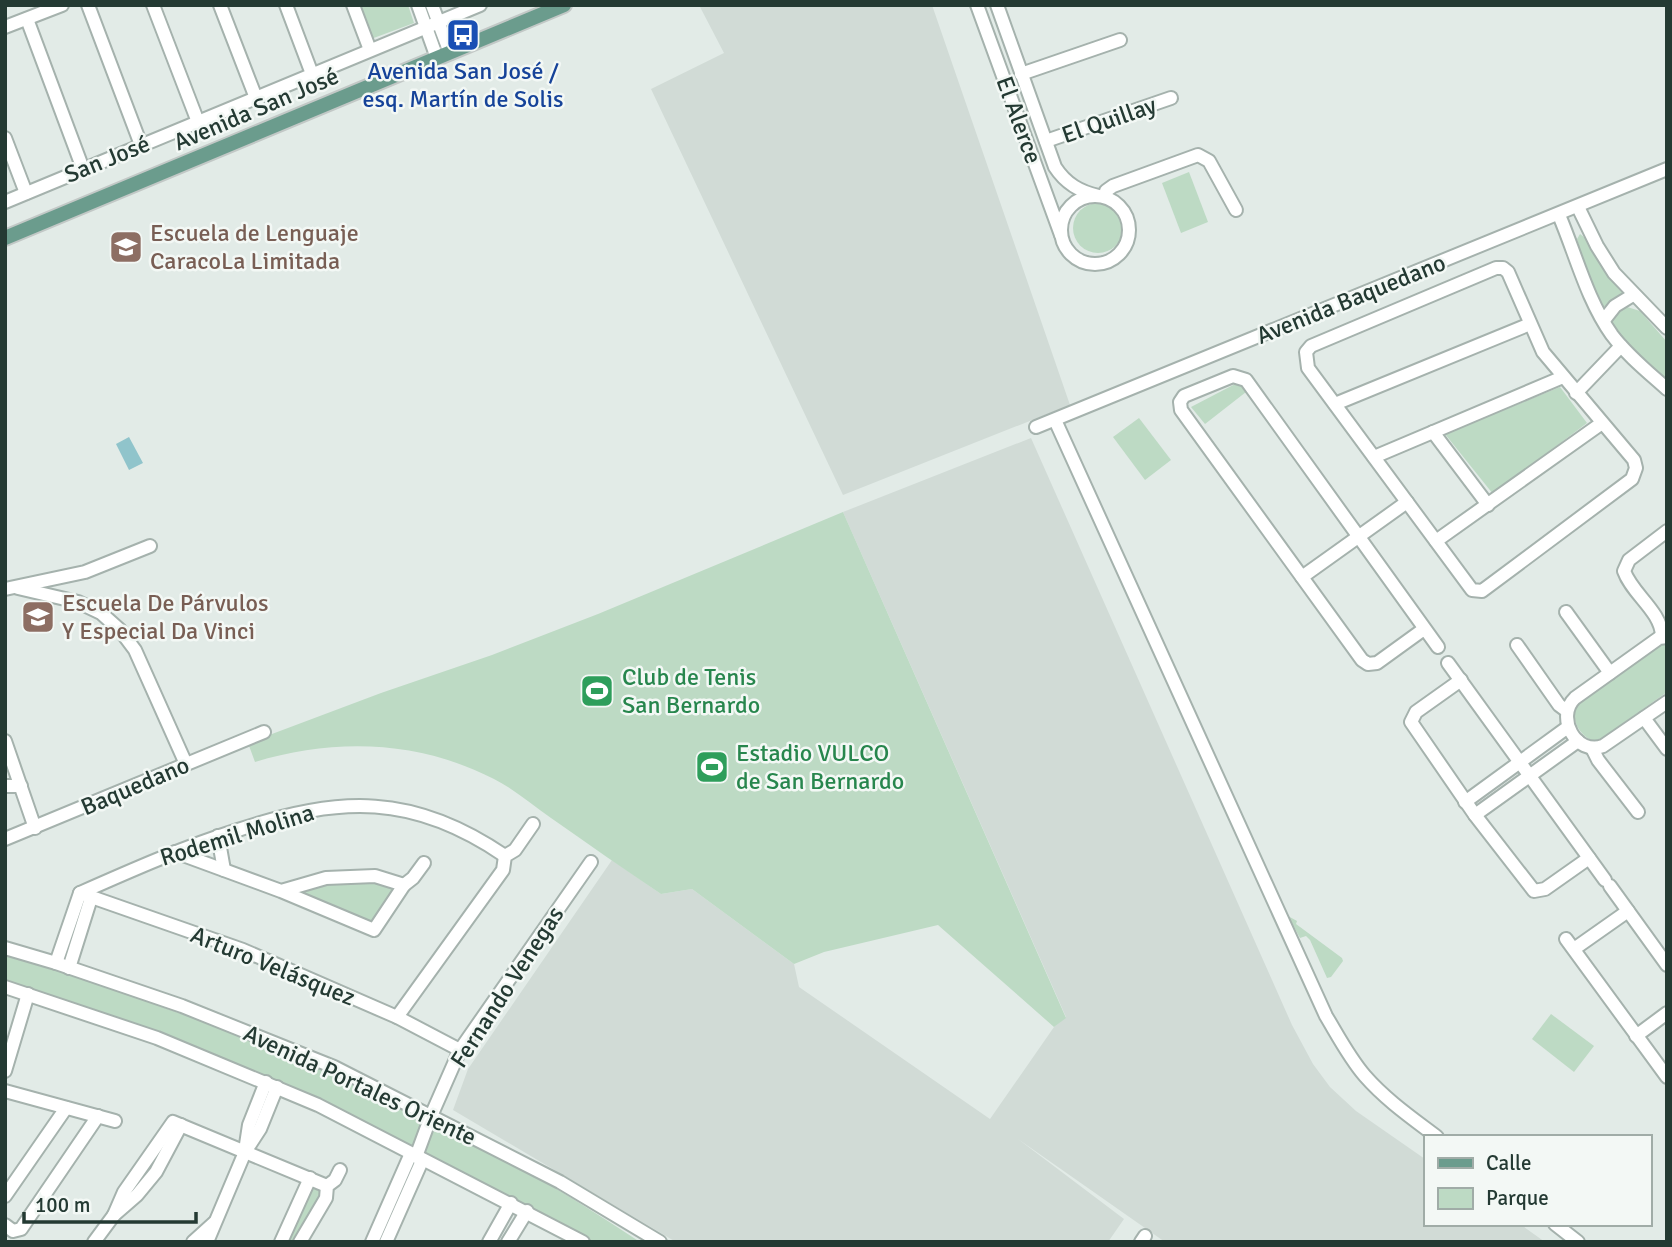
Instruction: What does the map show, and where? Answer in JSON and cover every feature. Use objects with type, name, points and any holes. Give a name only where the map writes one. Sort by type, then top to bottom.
[{"type":"main road","name":"Avenida San José","points":[[5,238],[564,5]]},
{"type":"street","points":[[5,27],[62,5]]},
{"type":"street","points":[[88,5],[141,145]]},
{"type":"street","points":[[153,5],[198,122]]},
{"type":"street","points":[[220,5],[256,98]]},
{"type":"street","points":[[286,5],[312,74]]},
{"type":"street","points":[[353,5],[370,50]]},
{"type":"street","points":[[418,5],[432,25],[443,55]]},
{"type":"street","points":[[432,5],[432,25]]},
{"type":"street","name":"San José","points":[[5,202],[480,5]]},
{"type":"street","name":"El Alerce","points":[[978,5],[1064,246],[1080,261],[1102,264],[1121,252],[1127,242],[1128,220],[1115,202],[1083,192],[1067,182],[1055,167],[998,6]]},
{"type":"street","points":[[27,19],[83,169]]},
{"type":"street","points":[[1021,74],[1120,40]]},
{"type":"street","name":"El Quillay","points":[[1046,141],[1171,99]]},
{"type":"street","points":[[5,138],[26,193]]},
{"type":"street","points":[[1061,235],[1061,225],[1070,206],[1089,197],[1102,197],[1113,186],[1198,155],[1209,161],[1236,210]]},
{"type":"street","name":"Avenida Baquedano","points":[[1036,428],[1667,169]]},
{"type":"street","points":[[1578,207],[1605,261],[1633,295],[1667,328]]},
{"type":"street","points":[[1559,215],[1593,303],[1621,346],[1667,389]]},
{"type":"street","points":[[1496,268],[1503,268],[1508,272],[1544,352],[1563,377],[1634,460],[1636,467],[1632,479],[1482,591],[1472,590],[1308,368],[1306,352],[1311,346],[1496,268]]},
{"type":"street","points":[[1604,320],[1615,306],[1633,295]]},
{"type":"street","points":[[1335,404],[1530,324]]},
{"type":"street","points":[[1576,393],[1621,346]]},
{"type":"street","points":[[1424,629],[1377,663],[1368,664],[1362,660],[1181,410],[1180,402],[1184,396],[1233,376],[1246,380],[1438,648]]},
{"type":"street","points":[[1374,457],[1563,377]]},
{"type":"street","points":[[1055,420],[1326,1016],[1357,1067],[1371,1083],[1434,1135]]},
{"type":"street","points":[[1436,541],[1602,423]]},
{"type":"street","points":[[1433,432],[1488,505]]},
{"type":"street","points":[[1302,577],[1407,502]]},
{"type":"street","points":[[1667,531],[1629,560],[1624,571],[1658,622],[1664,637],[1571,702],[1567,711],[1568,727],[1578,741],[1592,748],[1602,746],[1667,702]]},
{"type":"street","points":[[12,588],[85,572],[150,546]]},
{"type":"street","points":[[12,588],[78,602],[101,613],[120,630],[135,650],[186,764]]},
{"type":"street","points":[[1566,612],[1610,673]]},
{"type":"street","points":[[1517,645],[1559,705],[1567,711]]},
{"type":"street","points":[[1448,663],[1667,965]]},
{"type":"street","points":[[1461,680],[1416,712],[1410,722],[1465,802],[1534,891],[1545,889],[1589,858]]},
{"type":"street","points":[[1644,718],[1667,749]]},
{"type":"street","points":[[1465,802],[1568,727]]},
{"type":"street","name":"Baquedano","points":[[5,839],[264,732]]},
{"type":"street","points":[[5,741],[35,828]]},
{"type":"street","points":[[1475,815],[1578,741]]},
{"type":"street","points":[[1592,748],[1638,812]]},
{"type":"street","points":[[5,786],[21,786]]},
{"type":"street","name":"Rodemil Molina","points":[[86,896],[175,852],[218,836],[307,810],[364,806],[402,810],[439,820],[474,836],[505,856]]},
{"type":"street","points":[[397,1017],[503,870],[505,856],[515,850],[533,824]]},
{"type":"street","points":[[218,836],[224,870]]},
{"type":"street","points":[[175,852],[281,891],[374,930],[404,885],[424,863]]},
{"type":"street","name":"Fernando Venegas","points":[[418,1154],[431,1116],[460,1050],[591,862]]},
{"type":"street","points":[[281,891],[326,878],[375,876],[404,885]]},
{"type":"street","points":[[56,963],[86,896]]},
{"type":"street","points":[[69,968],[86,896]]},
{"type":"street","name":"Arturo Velásquez","points":[[86,896],[243,950],[397,1017],[460,1050]]},
{"type":"street","points":[[1628,911],[1570,944],[1667,1077]]},
{"type":"street","name":"Avenida Portales Oriente","points":[[5,948],[56,963],[230,1025],[334,1067],[560,1182],[660,1242]]},
{"type":"street","name":"Avenida Portales Oriente","points":[[5,987],[157,1038],[318,1104],[583,1242]]},
{"type":"street","points":[[5,1071],[28,994]]},
{"type":"street","points":[[1636,1036],[1667,1013]]},
{"type":"street","points":[[207,1242],[246,1152],[248,1125],[272,1085]]},
{"type":"street","points":[[5,1091],[115,1121]]},
{"type":"street","points":[[5,1196],[66,1108]]},
{"type":"street","points":[[5,1225],[13,1231],[21,1229],[97,1116]]},
{"type":"street","points":[[94,1242],[114,1215],[152,1178],[165,1158],[177,1123],[327,1186]]},
{"type":"street","points":[[372,1242],[409,1158],[418,1154],[421,1163],[386,1242]]},
{"type":"street","points":[[300,1242],[326,1198],[327,1186],[335,1180],[340,1170]]},
{"type":"street","points":[[281,1242],[310,1178]]},
{"type":"street","points":[[489,1242],[511,1203]]},
{"type":"street","points":[[508,1242],[527,1211]]},
{"type":"street","points":[[194,1242],[215,1223]]},
{"type":"street","points":[[1558,1226],[1578,1242]]},
{"type":"shaded area","points":[[699,5],[932,5],[1070,405],[843,495],[651,89],[724,53]]},
{"type":"shaded area","points":[[1031,438],[1292,1025],[1313,1064],[1330,1087],[1356,1111],[1424,1158],[1424,1226],[1523,1226],[1545,1242],[1165,1242],[1018,1139],[1124,1219],[1108,1242],[676,1242],[453,1110],[468,1069],[612,860],[661,894],[692,889],[794,964],[799,987],[990,1119],[1054,1027],[1066,1017],[843,512]]},
{"type":"green space","points":[[358,5],[408,5],[414,23],[371,39]]},
{"type":"green space","points":[[1189,172],[1208,222],[1181,233],[1162,183]]},
{"type":"green space","points":[[1098,203],[1115,211],[1123,228],[1115,245],[1098,253],[1081,245],[1073,228],[1081,211]]},
{"type":"green space","points":[[1580,234],[1592,246],[1610,279],[1623,293],[1601,309],[1582,258],[1577,239]]},
{"type":"green space","points":[[1624,306],[1640,311],[1667,342],[1667,382],[1613,328],[1612,318]]},
{"type":"green space","points":[[1239,382],[1246,392],[1205,424],[1191,407]]},
{"type":"green space","points":[[1560,387],[1587,423],[1493,494],[1445,434]]},
{"type":"green space","points":[[1139,418],[1171,460],[1145,480],[1113,437]]},
{"type":"green space","name":"Estadio VULCO de San Bernardo","points":[[843,512],[1066,1018],[1054,1027],[938,925],[824,952],[794,964],[692,889],[661,894],[509,787],[465,766],[406,750],[376,747],[315,749],[255,762],[248,743],[598,614]]},
{"type":"green space","points":[[1659,644],[1667,644],[1667,692],[1601,739],[1595,742],[1584,736],[1575,721],[1577,704]]},
{"type":"green space","points":[[372,881],[397,887],[371,922],[295,892],[323,883]]},
{"type":"green space","points":[[1288,916],[1342,958],[1343,961],[1331,977],[1327,978],[1310,940],[1306,936],[1300,938]]},
{"type":"green space","points":[[5,952],[246,1038],[387,1097],[516,1165],[640,1242],[589,1242],[313,1099],[5,984]]},
{"type":"green space","points":[[1551,1014],[1594,1046],[1574,1072],[1532,1039]]},
{"type":"green space","points":[[313,1188],[325,1194],[294,1242],[288,1242]]},
{"type":"water","points":[[129,437],[143,463],[129,470],[116,444]]},
{"type":"place","name":"Avenida San José / esq. Martín de Solis","points":[[463,35]]},
{"type":"place","name":"Escuela de Lenguaje CaracoLa Limitada","points":[[126,247]]},
{"type":"place","name":"Escuela De Párvulos Y Especial Da Vinci","points":[[38,617]]},
{"type":"place","name":"Club de Tenis San Bernardo","points":[[597,691]]},
{"type":"place","name":"Estadio VULCO de San Bernardo","points":[[712,767]]}]
